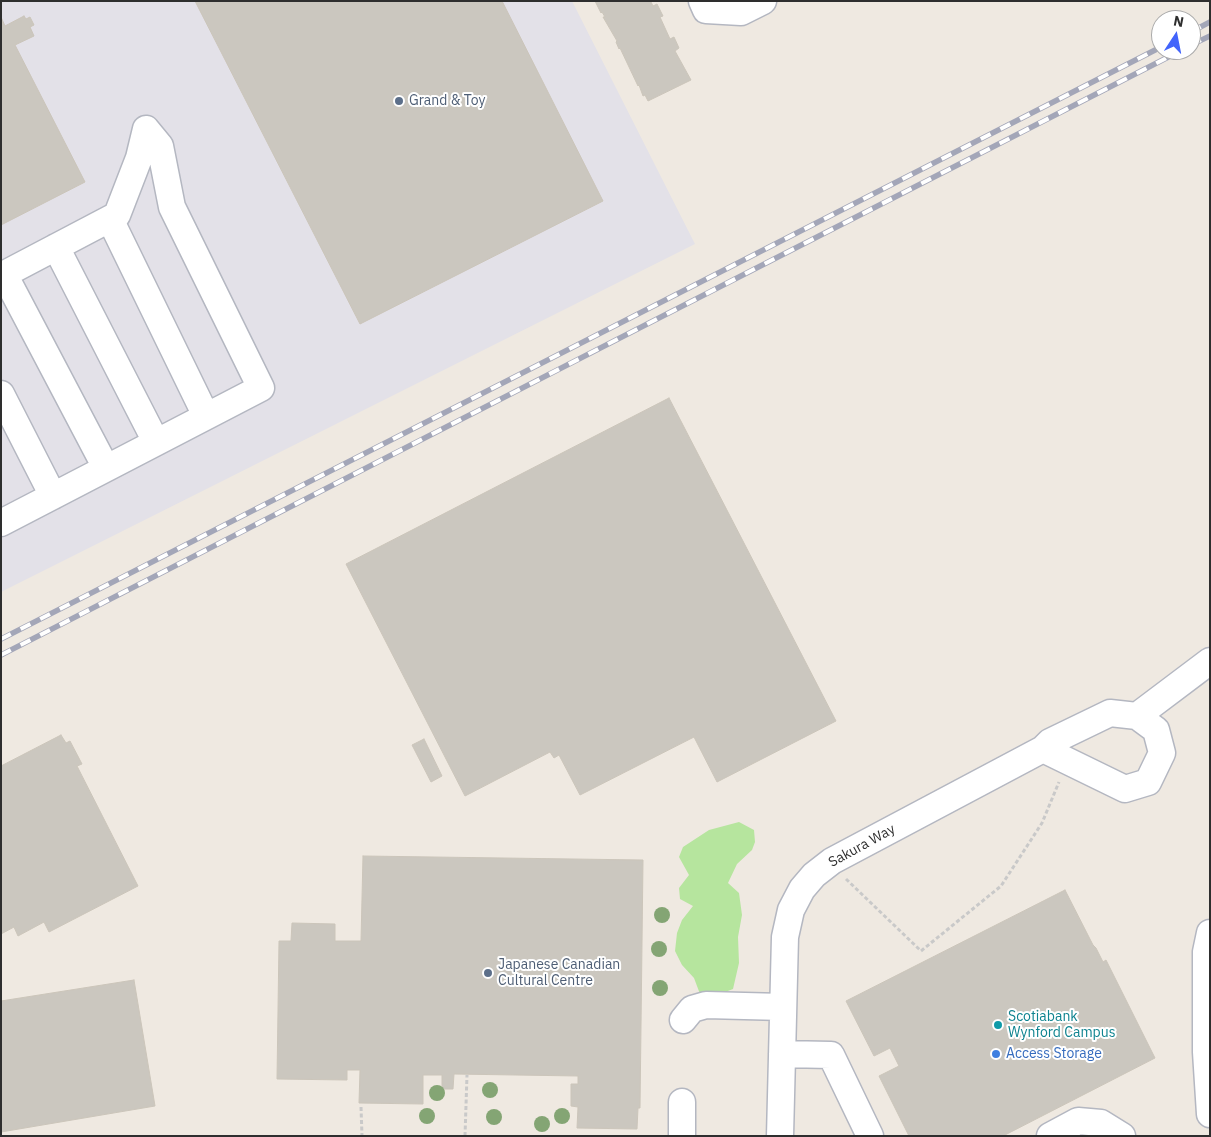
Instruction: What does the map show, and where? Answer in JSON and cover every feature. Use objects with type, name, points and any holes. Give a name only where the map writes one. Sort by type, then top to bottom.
[{"type":"street","points":[[702,1],[706,10],[741,12],[763,1]]},
{"type":"street","points":[[2,520],[53,496],[261,388],[172,207],[160,146],[146,129],[139,158],[117,215],[3,275],[106,468]]},
{"type":"street","points":[[110,219],[206,416]]},
{"type":"street","points":[[56,247],[156,442]]},
{"type":"street","points":[[1,394],[53,496]]},
{"type":"street","points":[[1043,749],[1126,789],[1148,782],[1162,753],[1156,730],[1137,716],[1210,661]]},
{"type":"street","name":"Sakura Way","points":[[780,1136],[785,937],[790,914],[797,897],[814,875],[828,863],[1043,749],[1050,742],[1110,713],[1137,716]]},
{"type":"street","points":[[1210,933],[1206,952],[1206,1052],[1210,1114]]},
{"type":"street","points":[[684,1020],[692,1009],[706,1005],[783,1007]]},
{"type":"street","points":[[782,1054],[831,1055],[870,1136]]},
{"type":"street","points":[[682,1102],[682,1136]]},
{"type":"street","points":[[1050,1136],[1078,1121],[1101,1123],[1122,1136]]},
{"type":"path","points":[[828,863],[920,951],[1001,886],[1042,823],[1067,761]]},
{"type":"path","points":[[466,1136],[467,1075]]},
{"type":"path","points":[[362,1108],[362,1136]]},
{"type":"shaded area","points":[[1,1],[572,1],[695,244],[1,592]]},
{"type":"green space","points":[[739,822],[754,830],[755,842],[752,850],[737,864],[728,883],[739,893],[742,915],[738,937],[739,963],[733,989],[720,994],[700,994],[694,978],[682,965],[675,951],[677,933],[682,920],[693,906],[680,899],[679,888],[689,875],[679,857],[683,847],[709,830]]},
{"type":"building","name":"Grand & Toy","points":[[195,1],[502,1],[603,201],[360,324]]},
{"type":"building","points":[[595,1],[652,1],[653,6],[657,4],[663,16],[660,17],[670,39],[674,37],[679,48],[675,51],[691,80],[648,101],[645,95],[643,96],[619,49],[617,41],[603,17],[605,17]]},
{"type":"building","points":[[24,16],[26,19],[30,17],[34,25],[30,27],[34,36],[15,45],[85,182],[1,225],[1,17],[5,26]]},
{"type":"building","points":[[669,398],[836,721],[717,782],[694,737],[580,795],[559,755],[554,758],[550,752],[465,796],[346,564]]},
{"type":"building","points":[[61,735],[66,743],[70,741],[82,764],[77,766],[138,886],[49,932],[44,922],[18,936],[14,927],[1,934],[1,766]]},
{"type":"building","points":[[424,739],[442,776],[431,782],[412,745]]},
{"type":"building","points":[[363,856],[643,860],[640,1108],[638,1108],[637,1129],[577,1128],[578,1107],[571,1106],[571,1084],[578,1084],[578,1076],[454,1074],[453,1089],[442,1089],[442,1075],[423,1075],[423,1104],[359,1103],[360,1070],[347,1070],[347,1080],[277,1079],[279,941],[291,941],[292,923],[335,924],[335,941],[361,941]]},
{"type":"building","name":"Scotiabank Wynford Campus","points":[[1065,890],[1093,945],[1103,962],[1106,960],[1155,1058],[1003,1136],[909,1136],[879,1076],[899,1066],[890,1048],[874,1056],[846,1001]]},
{"type":"building","points":[[134,980],[155,1106],[1,1132],[1,1001]]},
{"type":"railway","points":[[1201,27],[1210,22]]},
{"type":"railway","points":[[1201,40],[1210,36]]},
{"type":"railway","points":[[1,639],[1151,52]]},
{"type":"railway","points":[[1,655],[1162,60]]},
{"type":"place","name":"Grand & Toy","points":[[399,101]]},
{"type":"place","name":"Japanese Canadian Cultural Centre","points":[[488,973]]},
{"type":"place","name":"Scotiabank Wynford Campus","points":[[998,1025]]},
{"type":"place","name":"Access Storage","points":[[996,1054]]}]
